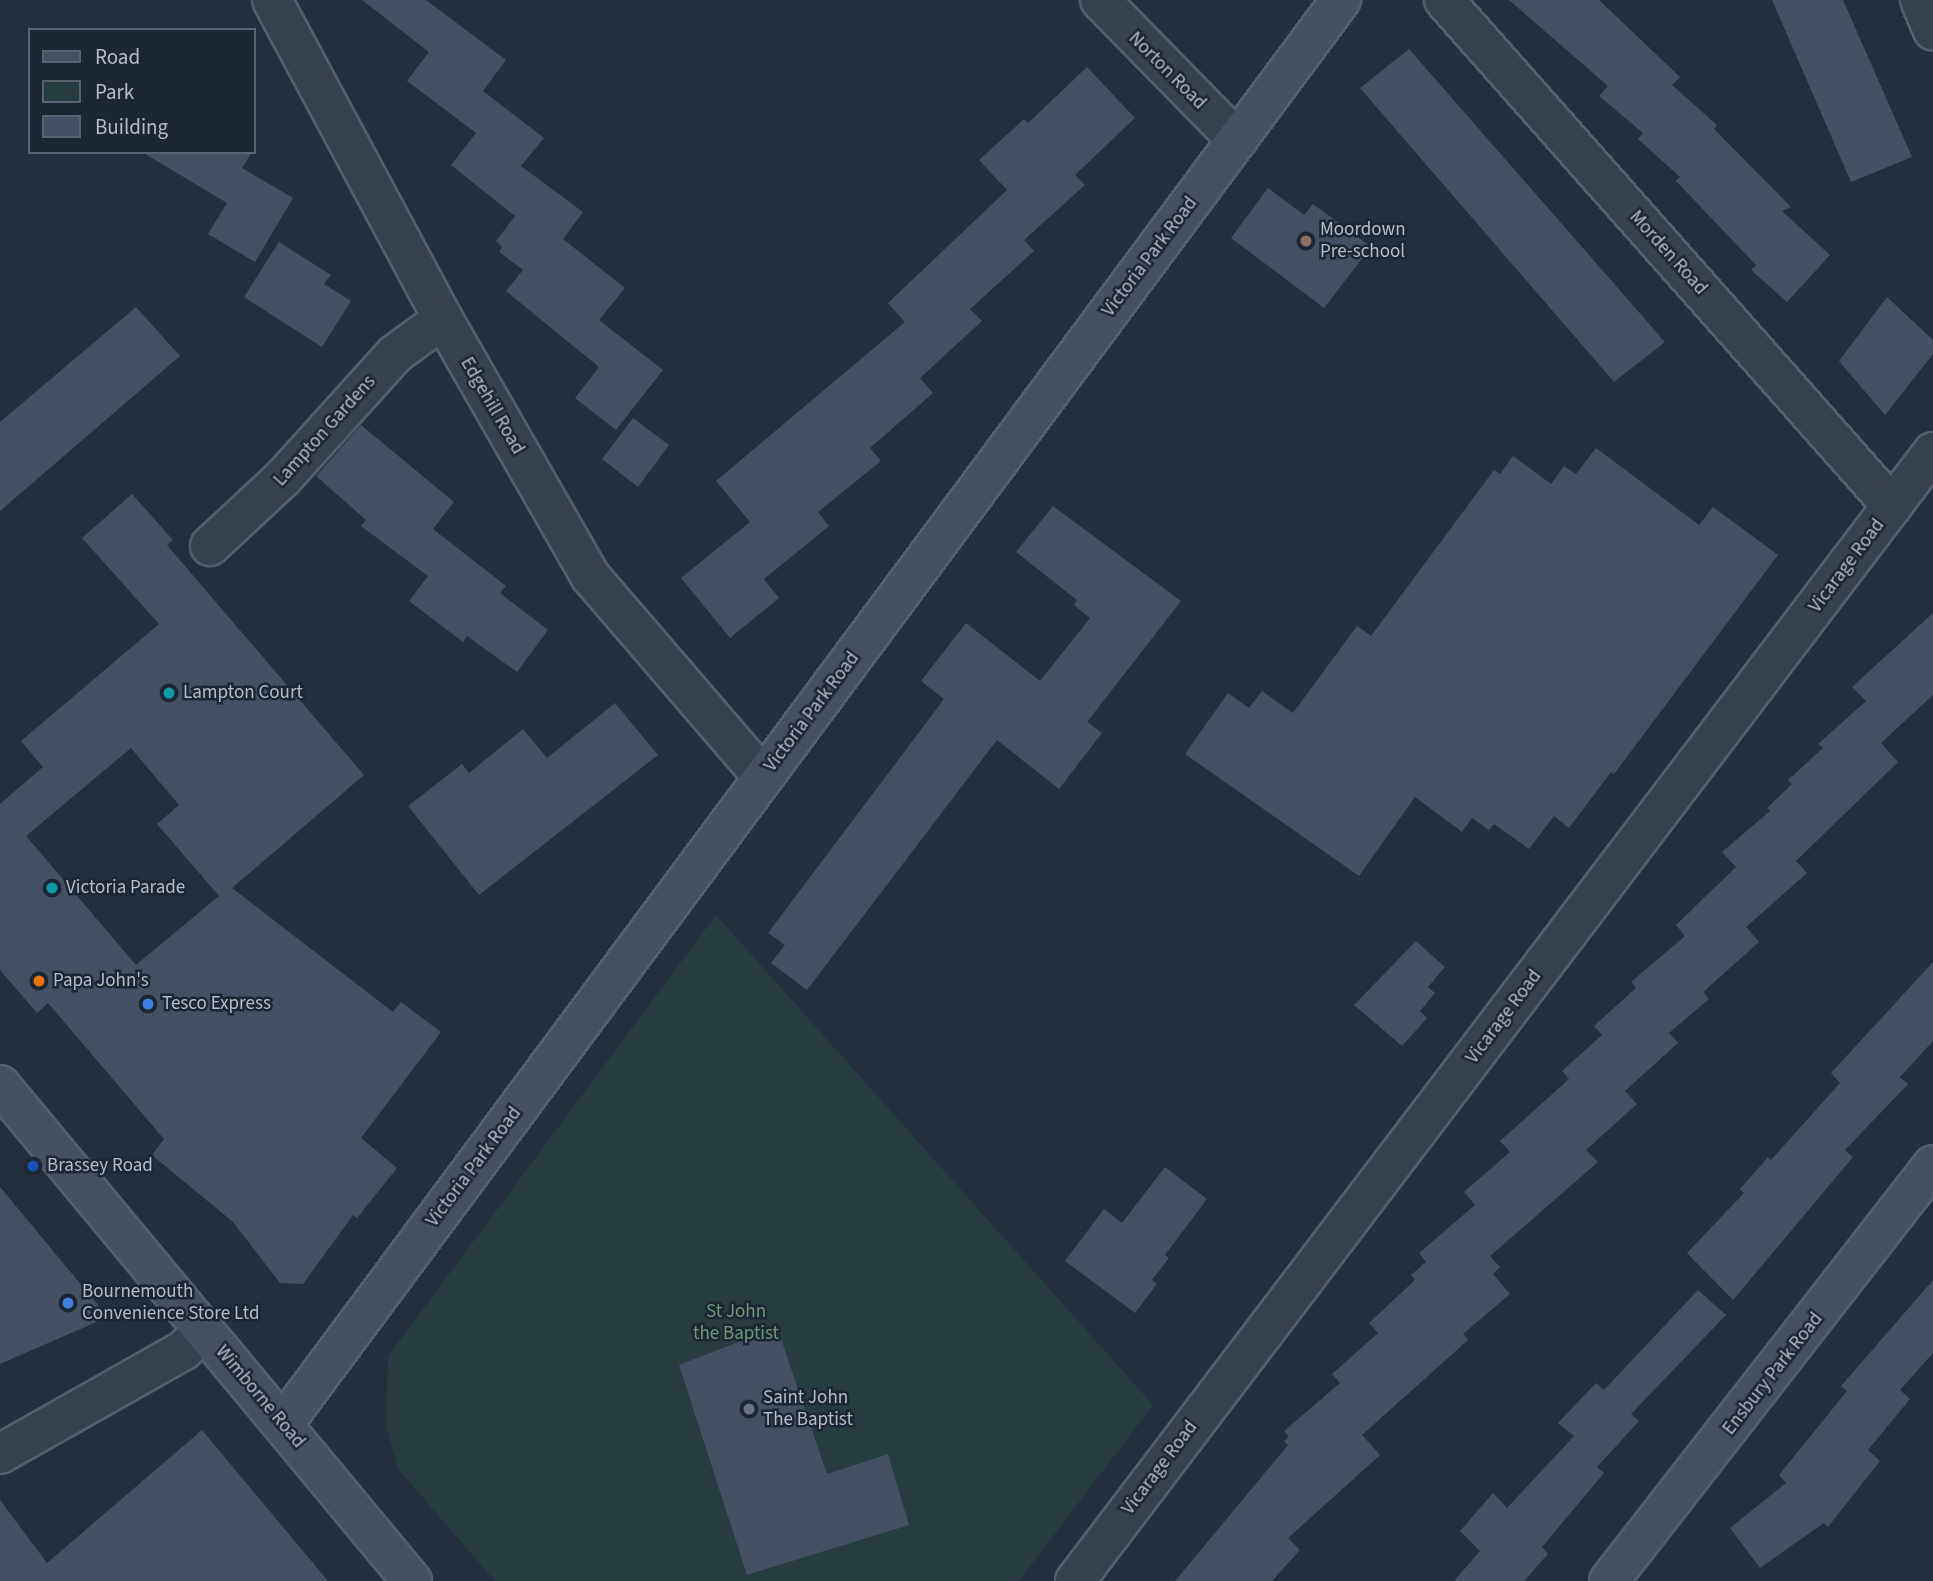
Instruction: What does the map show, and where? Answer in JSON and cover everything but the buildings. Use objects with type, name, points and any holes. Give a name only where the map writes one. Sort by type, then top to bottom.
[{"type":"street","name":"Edgehill Road","points":[[272,0],[443,319],[591,577],[763,777]]},
{"type":"street","name":"Norton Road","points":[[1100,0],[1237,140]]},
{"type":"street","name":"Victoria Park Road","points":[[284,1423],[1340,0]]},
{"type":"street","name":"Morden Road","points":[[1444,0],[1892,506]]},
{"type":"street","points":[[1920,0],[1933,30]]},
{"type":"street","name":"Lampton Gardens","points":[[210,546],[283,478],[395,354],[443,319]]},
{"type":"street","name":"Vicarage Road","points":[[1075,1581],[1933,452]]},
{"type":"street","name":"Wimborne Road","points":[[0,1085],[284,1423],[412,1581]]},
{"type":"street","name":"Ensbury Park Road","points":[[1609,1581],[1933,1165]]},
{"type":"street","points":[[0,1454],[184,1350],[204,1329]]},
{"type":"green space","name":"St John the Baptist","points":[[716,915],[1153,1405],[1019,1581],[495,1581],[398,1469],[386,1426],[388,1356]]},
{"type":"place","name":"Moordown Pre-school","points":[[1306,241]]},
{"type":"place","name":"Lampton Court","points":[[169,693]]},
{"type":"place","name":"Victoria Parade","points":[[52,888]]},
{"type":"place","name":"Papa John's","points":[[39,981]]},
{"type":"place","name":"Tesco Express","points":[[148,1004]]},
{"type":"place","name":"Brassey Road","points":[[33,1166]]},
{"type":"place","name":"Bournemouth Convenience Store Ltd","points":[[68,1303]]},
{"type":"place","name":"Saint John The Baptist","points":[[749,1409]]}]
